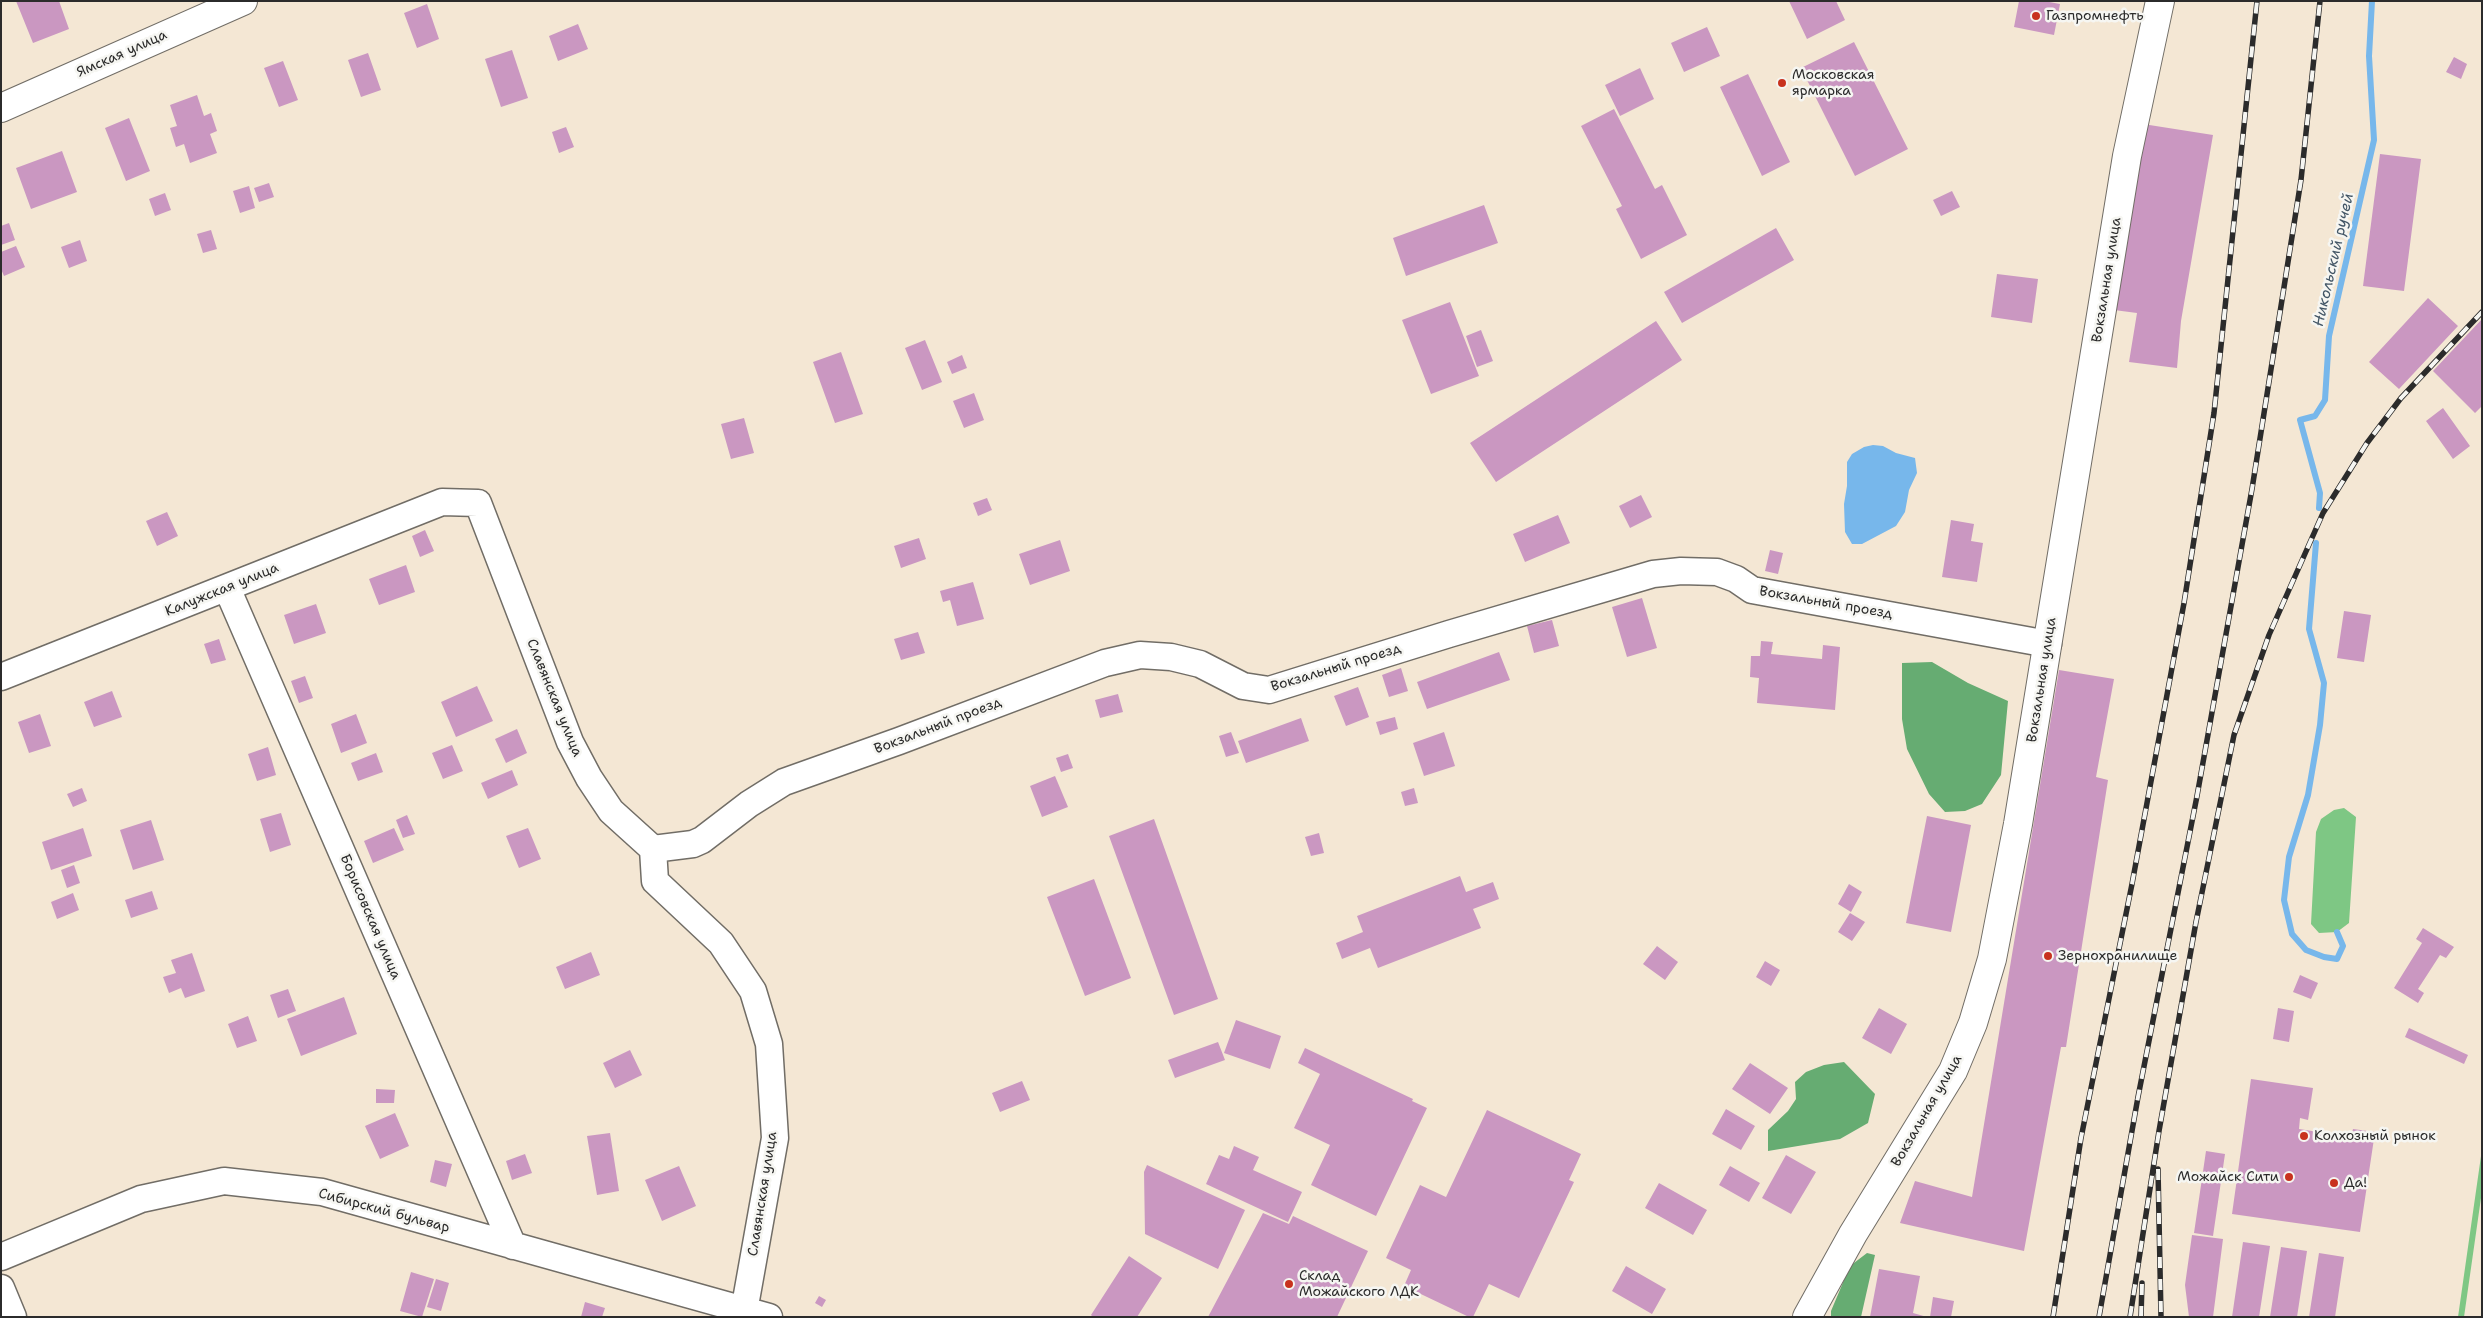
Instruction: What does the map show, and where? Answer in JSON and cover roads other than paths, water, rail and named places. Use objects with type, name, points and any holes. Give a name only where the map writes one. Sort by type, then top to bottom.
[{"type":"main road","name":"Ямская улица","points":[[1,108],[243,1]]},
{"type":"main road","name":"Вокзальная улица","points":[[1806,1317],[1853,1234],[1942,1090],[1973,1023],[1992,959],[2018,824],[2127,156],[2160,1]]},
{"type":"street","name":"Калужская улица","points":[[1,677],[442,502]]},
{"type":"street","name":"Славянская улица","points":[[442,502],[478,503],[570,742],[589,778],[611,811],[652,849],[655,881],[721,943],[753,991],[769,1044],[775,1138],[744,1313]]},
{"type":"street","name":"Вокзальный проезд","points":[[652,849],[693,844],[702,840],[749,804],[784,782],[899,741],[1106,662],[1140,655],[1171,657],[1200,664],[1243,686],[1268,690],[1653,574],[1681,571],[1717,572],[1736,579],[1752,590],[2048,644]]},
{"type":"street","name":"Борисовская улица","points":[[227,588],[513,1246]]},
{"type":"street","name":"Сибирский бульвар","points":[[1,1257],[141,1199],[224,1181],[322,1192],[744,1313],[769,1317]]},
{"type":"street","points":[[1,1288],[14,1317]]},
{"type":"water","points":[[1873,445],[1883,446],[1896,453],[1915,458],[1917,473],[1909,490],[1905,512],[1896,526],[1862,544],[1852,544],[1845,532],[1844,504],[1847,486],[1847,462],[1852,454],[1864,447]]},
{"type":"waterway","name":"Никольский ручей","points":[[2319,508],[2320,493],[2300,420],[2315,416],[2325,400],[2329,336],[2374,140],[2369,56],[2372,1]]},
{"type":"waterway","name":"Никольский ручей","points":[[2316,543],[2309,629],[2324,683],[2320,725],[2308,795],[2289,857],[2284,900],[2292,934],[2306,950],[2324,957],[2337,959],[2343,946],[2337,932]]},
{"type":"railway","points":[[2053,1317],[2081,1138],[2132,884],[2184,603],[2214,413],[2257,1]]},
{"type":"railway","points":[[2099,1317],[2138,1097],[2197,796],[2252,489],[2301,180],[2320,1]]},
{"type":"railway","points":[[2130,1317],[2159,1131],[2196,922],[2234,735],[2269,635],[2323,513],[2367,443],[2401,398],[2482,312]]},
{"type":"railway","points":[[2158,1169],[2161,1317]]},
{"type":"railway","points":[[2141,1317],[2142,1283]]},
{"type":"place","name":"Газпромнефть","points":[[2036,16]]},
{"type":"place","name":"Московская ярмарка","points":[[1782,83]]},
{"type":"place","name":"Зернохранилище","points":[[2048,956]]},
{"type":"place","name":"Колхозный рынок","points":[[2304,1136]]},
{"type":"place","name":"Можайск Сити","points":[[2289,1177]]},
{"type":"place","name":"Да!","points":[[2334,1183]]},
{"type":"place","name":"Склад Можайского ЛДК","points":[[1289,1284]]}]
